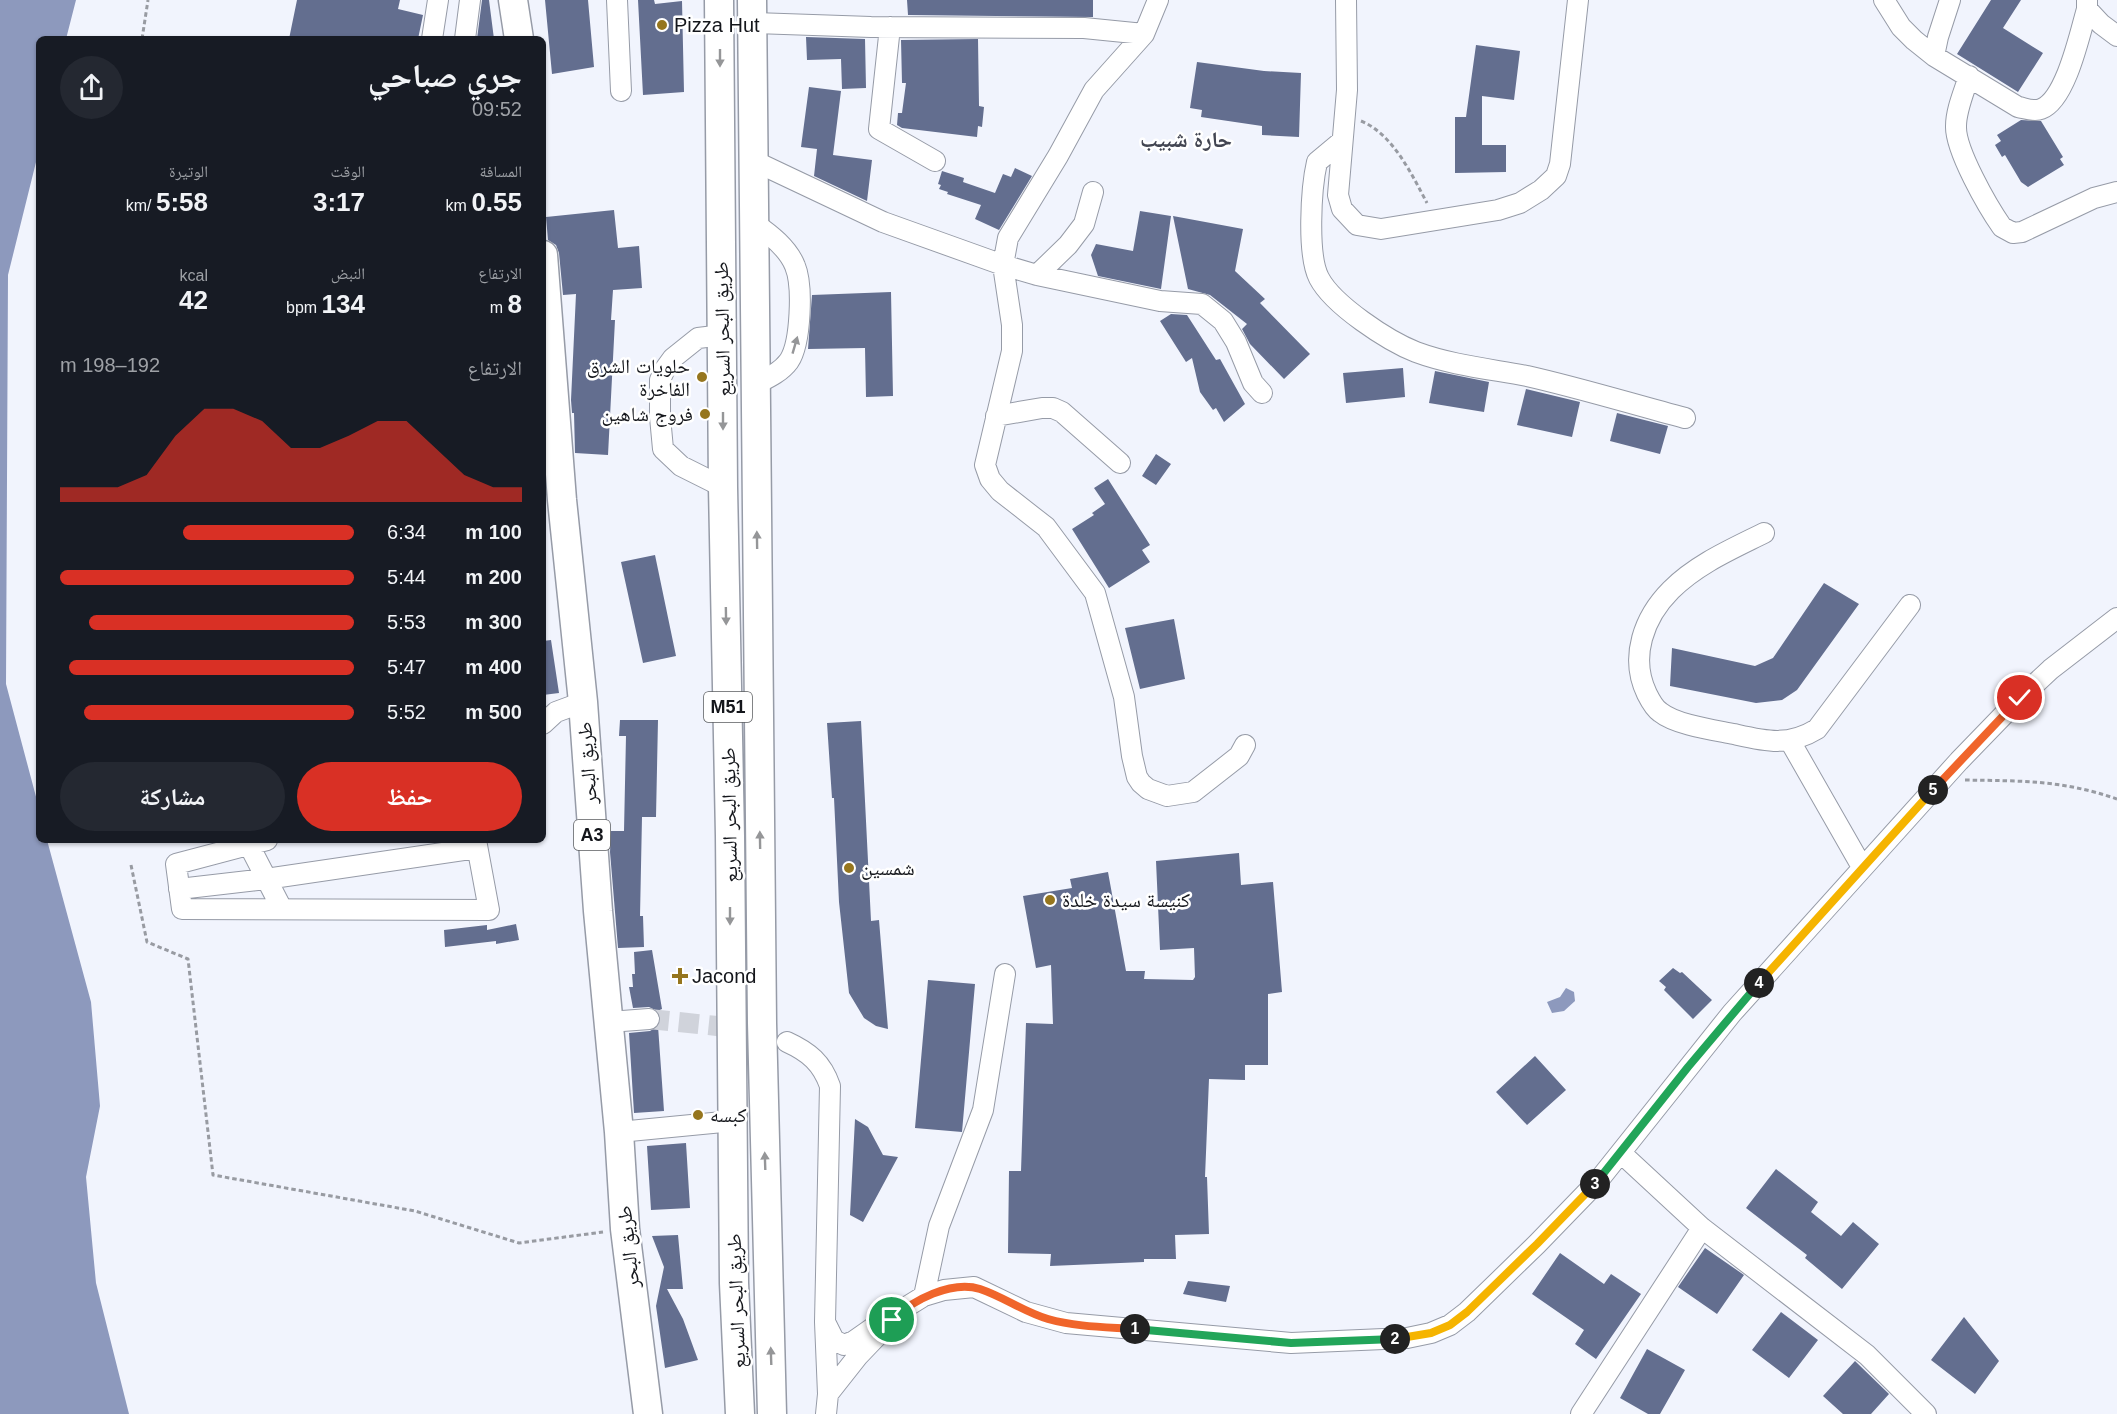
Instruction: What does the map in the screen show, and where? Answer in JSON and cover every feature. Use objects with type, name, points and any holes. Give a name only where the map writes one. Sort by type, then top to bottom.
[{"type":"highway","points":[[513,0],[519,36]]},
{"type":"highway","name":"طريق البحر السريع","points":[[719,0],[734,1283],[740,1414]]},
{"type":"highway","name":"طريق البحر السريع","points":[[752,12],[762,1023],[772,1414]]},
{"type":"highway","name":"طريق البحر","points":[[546,293],[619,1132],[625,1229],[648,1414]]},
{"type":"street","points":[[432,36],[438,0]]},
{"type":"street","points":[[465,36],[470,0]]},
{"type":"street","points":[[617,0],[621,91]]},
{"type":"street","points":[[1158,0],[1144,34],[1095,90],[1008,238],[1003,265],[1012,325],[1012,351],[985,465],[1000,491],[1046,527],[1095,593],[1124,697],[1137,777],[1142,783],[1148,789],[1167,796],[1192,792],[1239,756],[1245,746]]},
{"type":"street","points":[[1346,0],[1346,115],[1341,142],[1338,195],[1342,209],[1357,225],[1381,229],[1497,210],[1520,203],[1541,190],[1556,176],[1562,150],[1578,0]]},
{"type":"street","points":[[1884,0],[1901,27],[1935,56],[2018,107],[2032,110],[2041,109],[2058,92],[2070,65],[2087,5]]},
{"type":"street","points":[[1935,56],[1938,37],[1950,0]]},
{"type":"street","points":[[2087,5],[2101,24],[2117,36]]},
{"type":"street","points":[[752,12],[890,27],[1084,28],[1144,34]]},
{"type":"street","points":[[890,27],[879,129],[935,161]]},
{"type":"street","points":[[1969,76],[1955,128],[1961,152],[2002,227],[2013,233],[2022,232],[2094,198],[2117,192]]},
{"type":"street","points":[[1341,142],[1317,162],[1311,219],[1316,271],[1326,289],[1337,301],[1401,345],[1417,352],[1460,364],[1528,377],[1685,418]]},
{"type":"street","points":[[754,161],[883,222],[1003,265],[1037,275],[1160,301],[1202,304],[1223,321],[1236,342],[1253,383],[1262,393]]},
{"type":"street","points":[[1037,275],[1068,245],[1084,224],[1093,192]]},
{"type":"street","points":[[754,223],[778,242],[796,267],[799,299],[798,341],[790,360],[780,372],[756,384]]},
{"type":"street","points":[[723,334],[698,338],[674,358],[660,380],[663,448],[681,466],[723,487]]},
{"type":"street","points":[[996,416],[1053,408],[1062,412],[1120,463]]},
{"type":"street","points":[[1764,533],[1713,558],[1671,591],[1645,628],[1638,659],[1643,685],[1659,712],[1704,728],[1753,738],[1790,741],[1817,729],[1910,605]]},
{"type":"street","points":[[828,1394],[858,1356],[903,1309],[924,1296],[944,1290],[974,1287],[1050,1320],[1101,1327],[1291,1343],[1407,1338],[1431,1333],[1450,1325],[1467,1312],[1572,1209],[1622,1153],[1732,1013],[1942,779],[2051,669],[2117,618]]},
{"type":"street","points":[[546,721],[556,712],[582,702]]},
{"type":"street","points":[[1790,741],[1862,867]]},
{"type":"street","points":[[180,889],[267,879],[477,844],[489,910],[182,909],[176,864],[254,843]]},
{"type":"street","points":[[258,843],[267,879],[282,909]]},
{"type":"street","points":[[924,1296],[939,1226],[983,1110],[1005,974]]},
{"type":"street","points":[[609,1022],[649,1018]]},
{"type":"street","points":[[787,1042],[808,1052],[822,1068],[830,1086],[825,1322],[828,1394],[826,1414]]},
{"type":"street","points":[[619,1132],[733,1120]]},
{"type":"street","points":[[1622,1153],[1702,1228],[1867,1355],[1926,1414]]},
{"type":"street","points":[[1581,1414],[1702,1228]]},
{"type":"street","points":[[825,1322],[834,1340],[844,1345],[854,1341],[880,1323],[892,1320]]},
{"type":"path","points":[[142,36],[148,0]]},
{"type":"path","points":[[1346,115],[1366,123],[1390,143],[1412,175],[1436,220]]},
{"type":"path","points":[[1942,779],[2044,781],[2070,784],[2117,799]]},
{"type":"path","points":[[131,865],[147,942],[188,959],[213,1175],[415,1211],[519,1243],[625,1229]]},
{"type":"water","points":[[0,0],[76,0],[67,36],[36,36],[36,162],[8,275],[6,684],[36,797],[36,843],[48,843],[91,1002],[100,1106],[86,1177],[96,1283],[129,1414],[0,1414]]},
{"type":"water","points":[[1566,988],[1574,992],[1575,1001],[1564,1011],[1552,1013],[1547,1002],[1560,997]]},
{"type":"building","points":[[297,0],[400,0],[398,9],[423,15],[419,36],[290,36]]},
{"type":"building","points":[[482,0],[489,0],[494,36],[477,36]]},
{"type":"building","points":[[545,0],[588,0],[594,67],[552,74]]},
{"type":"building","points":[[638,0],[654,0],[655,4],[682,1],[684,92],[643,95]]},
{"type":"building","points":[[907,0],[1093,0],[1093,17],[908,15]]},
{"type":"building","points":[[1991,0],[2021,0],[2003,28],[2043,53],[2018,92],[1957,54]]},
{"type":"building","points":[[806,37],[865,39],[866,88],[842,89],[841,59],[807,60]]},
{"type":"building","points":[[978,39],[979,106],[984,107],[982,127],[978,126],[977,137],[902,128],[897,125],[898,113],[902,113],[906,83],[902,83],[901,40]]},
{"type":"building","points":[[1476,45],[1520,51],[1514,100],[1482,96],[1482,145],[1506,145],[1506,172],[1455,173],[1455,117],[1466,117]]},
{"type":"building","points":[[1197,62],[1264,71],[1301,73],[1299,137],[1262,135],[1262,126],[1201,117],[1202,110],[1190,108]]},
{"type":"building","points":[[809,87],[841,91],[833,155],[872,160],[867,201],[814,176],[817,149],[801,147]]},
{"type":"building","points":[[2021,120],[2041,121],[2063,157],[2060,159],[2064,165],[2028,187],[2021,182],[2005,155],[2002,157],[1995,145],[2001,141],[1997,135]]},
{"type":"building","points":[[1015,168],[1032,176],[999,230],[975,219],[981,205],[947,194],[948,192],[939,189],[941,185],[938,184],[942,171],[964,178],[963,182],[995,193],[1003,174],[1011,177]]},
{"type":"building","points":[[614,210],[618,248],[639,246],[642,288],[613,290],[611,320],[615,320],[608,455],[575,453],[574,413],[572,413],[571,400],[576,294],[563,295],[559,253],[556,245],[548,240],[546,217]]},
{"type":"building","points":[[1140,211],[1171,216],[1161,289],[1098,276],[1091,255],[1096,244],[1133,251]]},
{"type":"building","points":[[1173,216],[1243,229],[1235,271],[1265,299],[1260,303],[1310,354],[1284,379],[1250,344],[1242,329],[1247,324],[1210,295],[1188,289]]},
{"type":"building","points":[[891,292],[893,396],[866,397],[865,348],[808,349],[812,295]]},
{"type":"building","points":[[1171,314],[1187,315],[1216,360],[1220,359],[1245,404],[1224,422],[1216,408],[1213,410],[1200,392],[1192,358],[1186,362],[1160,321]]},
{"type":"building","points":[[1403,368],[1405,397],[1346,403],[1343,373]]},
{"type":"building","points":[[1435,371],[1489,382],[1484,412],[1429,403]]},
{"type":"building","points":[[1526,389],[1580,402],[1572,437],[1517,425]]},
{"type":"building","points":[[1617,413],[1668,426],[1660,454],[1610,441]]},
{"type":"building","points":[[1156,454],[1171,464],[1156,485],[1142,476]]},
{"type":"building","points":[[1108,479],[1150,545],[1142,550],[1150,562],[1109,588],[1072,529],[1094,515],[1092,513],[1105,504],[1094,488]]},
{"type":"building","points":[[655,555],[676,656],[643,663],[621,562]]},
{"type":"building","points":[[1824,583],[1859,604],[1797,690],[1782,700],[1756,703],[1670,686],[1672,648],[1755,666],[1773,658]]},
{"type":"building","points":[[1174,619],[1185,679],[1140,689],[1125,628]]},
{"type":"building","points":[[551,640],[559,693],[546,695],[546,641]]},
{"type":"building","points":[[620,720],[658,720],[656,817],[642,817],[640,916],[643,916],[644,947],[618,948],[610,852],[611,831],[624,831],[626,736],[619,736]]},
{"type":"building","points":[[861,721],[871,921],[879,920],[888,1029],[876,1026],[864,1018],[849,993],[839,902],[834,798],[832,798],[827,723]]},
{"type":"building","points":[[1239,853],[1241,885],[1273,882],[1282,992],[1268,994],[1268,1065],[1245,1065],[1245,1080],[1209,1079],[1205,1177],[1207,1177],[1209,1234],[1175,1235],[1176,1259],[1050,1266],[1051,1254],[1008,1253],[1009,1171],[1021,1171],[1026,1023],[1053,1024],[1051,965],[1036,968],[1023,896],[1072,888],[1070,879],[1108,872],[1126,971],[1145,971],[1144,979],[1193,980],[1195,977],[1194,948],[1160,950],[1156,861]]},
{"type":"building","points":[[516,924],[519,940],[496,944],[496,941],[445,947],[444,930],[487,925],[487,930]]},
{"type":"building","points":[[652,950],[662,1009],[657,1011],[649,1007],[633,1008],[629,987],[633,987],[632,974],[635,974],[634,952]]},
{"type":"building","points":[[1673,968],[1682,972],[1712,1000],[1693,1019],[1664,990],[1666,987],[1659,981]]},
{"type":"building","points":[[928,980],[975,984],[962,1132],[915,1128]]},
{"type":"building","points":[[658,1026],[664,1111],[634,1113],[629,1033],[650,1031]]},
{"type":"building","points":[[1535,1056],[1566,1090],[1527,1125],[1496,1092]]},
{"type":"building","points":[[855,1119],[868,1127],[883,1155],[898,1157],[863,1222],[850,1215]]},
{"type":"building","points":[[686,1143],[690,1208],[651,1210],[647,1146]]},
{"type":"building","points":[[1776,1169],[1818,1202],[1811,1212],[1841,1236],[1853,1222],[1879,1244],[1842,1289],[1805,1258],[1807,1255],[1746,1208]]},
{"type":"building","points":[[678,1235],[683,1289],[667,1289],[683,1319],[698,1360],[665,1368],[656,1306],[664,1267],[652,1236]]},
{"type":"building","points":[[1705,1248],[1744,1275],[1717,1314],[1678,1287]]},
{"type":"building","points":[[1560,1253],[1604,1284],[1611,1274],[1641,1294],[1596,1359],[1575,1344],[1584,1330],[1532,1294]]},
{"type":"building","points":[[1188,1281],[1230,1286],[1226,1302],[1183,1294]]},
{"type":"building","points":[[1781,1312],[1818,1340],[1789,1378],[1752,1350]]},
{"type":"building","points":[[1964,1317],[1999,1361],[1975,1394],[1931,1360]]},
{"type":"building","points":[[1647,1349],[1685,1370],[1660,1414],[1648,1414],[1620,1398]]},
{"type":"building","points":[[1855,1361],[1889,1394],[1871,1414],[1843,1414],[1823,1396]]},
{"type":"tunnel","points":[[649,1019],[717,1026],[773,1039]]},
{"type":"place","name":"Pizza Hut","points":[[662,25]]},
{"type":"place","name":"حلويات الشرق الفاخرة","points":[[702,377]]},
{"type":"place","name":"فروج شاهين","points":[[705,414]]},
{"type":"place","name":"شمسين","points":[[849,868]]},
{"type":"place","name":"كنيسة سيدة خلدة","points":[[1050,900]]},
{"type":"place","name":"Jacond","points":[[680,976]]},
{"type":"place","name":"كبسه","points":[[698,1115]]},
{"type":"district","name":"حارة شبيب","points":[[1186,139]]},
{"type":"route","points":[[892,1320],[903,1309],[924,1296],[944,1290],[974,1287],[1026,1311],[1066,1323],[1291,1343],[1407,1338],[1431,1333],[1450,1325],[1467,1312],[1588,1192],[1622,1153],[1732,1013],[1862,867],[2020,698]]}]
